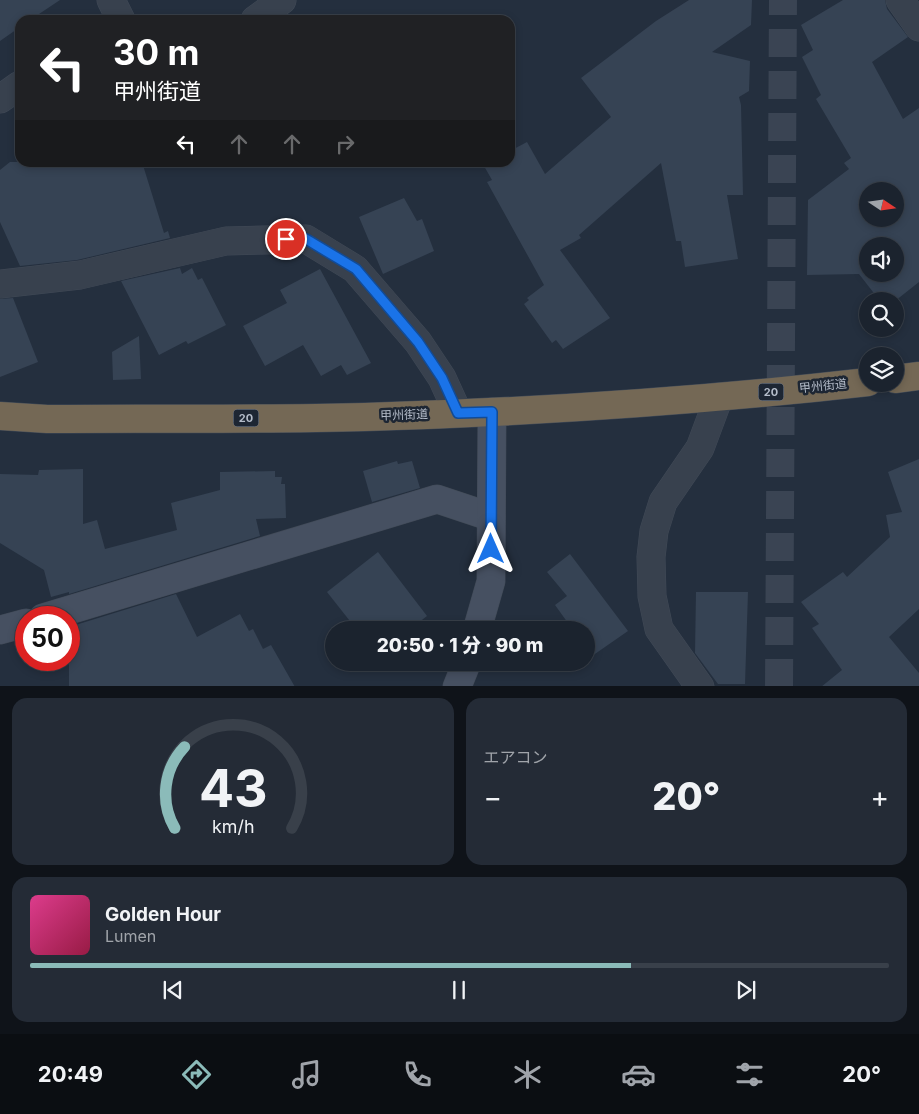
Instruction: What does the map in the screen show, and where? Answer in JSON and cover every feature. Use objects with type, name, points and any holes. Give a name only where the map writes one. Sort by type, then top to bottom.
[{"type":"highway","points":[[904,377],[919,376]]},
{"type":"highway","name":"甲州街道","points":[[0,416],[47,419],[354,417],[492,412],[719,397],[859,383]]},
{"type":"street","points":[[262,15],[282,0]]},
{"type":"street","points":[[900,0],[919,28]]},
{"type":"street","points":[[0,99],[15,88]]},
{"type":"street","points":[[0,284],[80,275],[226,241],[306,239],[356,269],[418,342],[442,378],[458,413]]},
{"type":"street","points":[[700,686],[659,629],[652,596],[651,557],[654,531],[663,502],[700,448],[719,397]]},
{"type":"street","points":[[480,621],[491,581],[492,412]]},
{"type":"street","points":[[80,607],[437,499],[491,517]]},
{"type":"street","points":[[0,630],[15,626]]},
{"type":"street","points":[[458,686],[464,671]]},
{"type":"building","points":[[0,0],[60,0],[38,15],[15,15],[15,30],[0,41]]},
{"type":"building","points":[[689,0],[752,0],[751,25],[712,52],[750,61],[749,91],[739,97],[741,105],[743,195],[727,195],[738,259],[685,267],[681,241],[676,241],[661,163],[579,235],[581,238],[560,250],[610,318],[563,349],[556,340],[552,343],[524,304],[529,300],[527,298],[544,285],[487,182],[492,180],[485,167],[515,167],[515,148],[527,142],[545,174],[611,117],[581,78],[656,21]]},
{"type":"building","points":[[843,0],[885,0],[887,9],[908,37],[872,62],[903,119],[919,108],[919,282],[904,294],[904,292],[873,292],[865,282],[904,282],[904,237],[859,237],[859,274],[807,275],[808,200],[849,169],[844,163],[851,158],[816,99],[821,95],[802,57],[813,50],[801,25]]},
{"type":"building","points":[[10,162],[15,162],[15,167],[144,167],[164,233],[168,231],[170,238],[77,260],[20,266],[0,222],[0,170]]},
{"type":"building","points":[[404,198],[417,221],[422,219],[434,251],[383,274],[359,217]]},
{"type":"building","points":[[180,268],[182,274],[192,268],[198,280],[202,278],[226,325],[188,344],[186,341],[159,355],[121,281]]},
{"type":"building","points":[[320,269],[371,363],[347,375],[341,365],[321,376],[303,345],[265,366],[243,326],[287,303],[280,290]]},
{"type":"building","points":[[13,298],[38,362],[0,377],[0,299]]},
{"type":"building","points":[[139,336],[141,379],[113,380],[112,352]]},
{"type":"building","points":[[919,459],[919,609],[889,637],[919,673],[919,686],[822,686],[842,670],[812,628],[819,624],[801,602],[843,572],[847,577],[890,537],[886,515],[902,512],[888,472]]},
{"type":"building","points":[[397,461],[398,464],[412,461],[420,488],[372,502],[363,471]]},
{"type":"building","points":[[83,469],[83,524],[97,520],[105,549],[177,530],[171,503],[220,490],[220,472],[275,471],[275,477],[282,477],[281,484],[285,484],[286,518],[256,519],[260,536],[69,594],[69,592],[51,597],[44,570],[0,543],[0,474],[38,475],[39,470]]},
{"type":"building","points":[[378,552],[427,616],[421,621],[350,621],[327,592]]},
{"type":"building","points":[[570,554],[628,631],[595,654],[595,621],[567,621],[555,605],[567,596],[547,572]]},
{"type":"building","points":[[696,592],[748,592],[745,684],[718,684],[695,653]]},
{"type":"building","points":[[176,594],[197,637],[240,614],[249,631],[253,629],[263,649],[271,645],[294,686],[69,686],[69,671],[80,671],[80,624]]},
{"type":"tunnel","points":[[779,686],[783,0]]},
{"type":"route","points":[[286,239],[306,239],[356,269],[418,342],[442,378],[458,413],[492,412],[491,549]]}]
